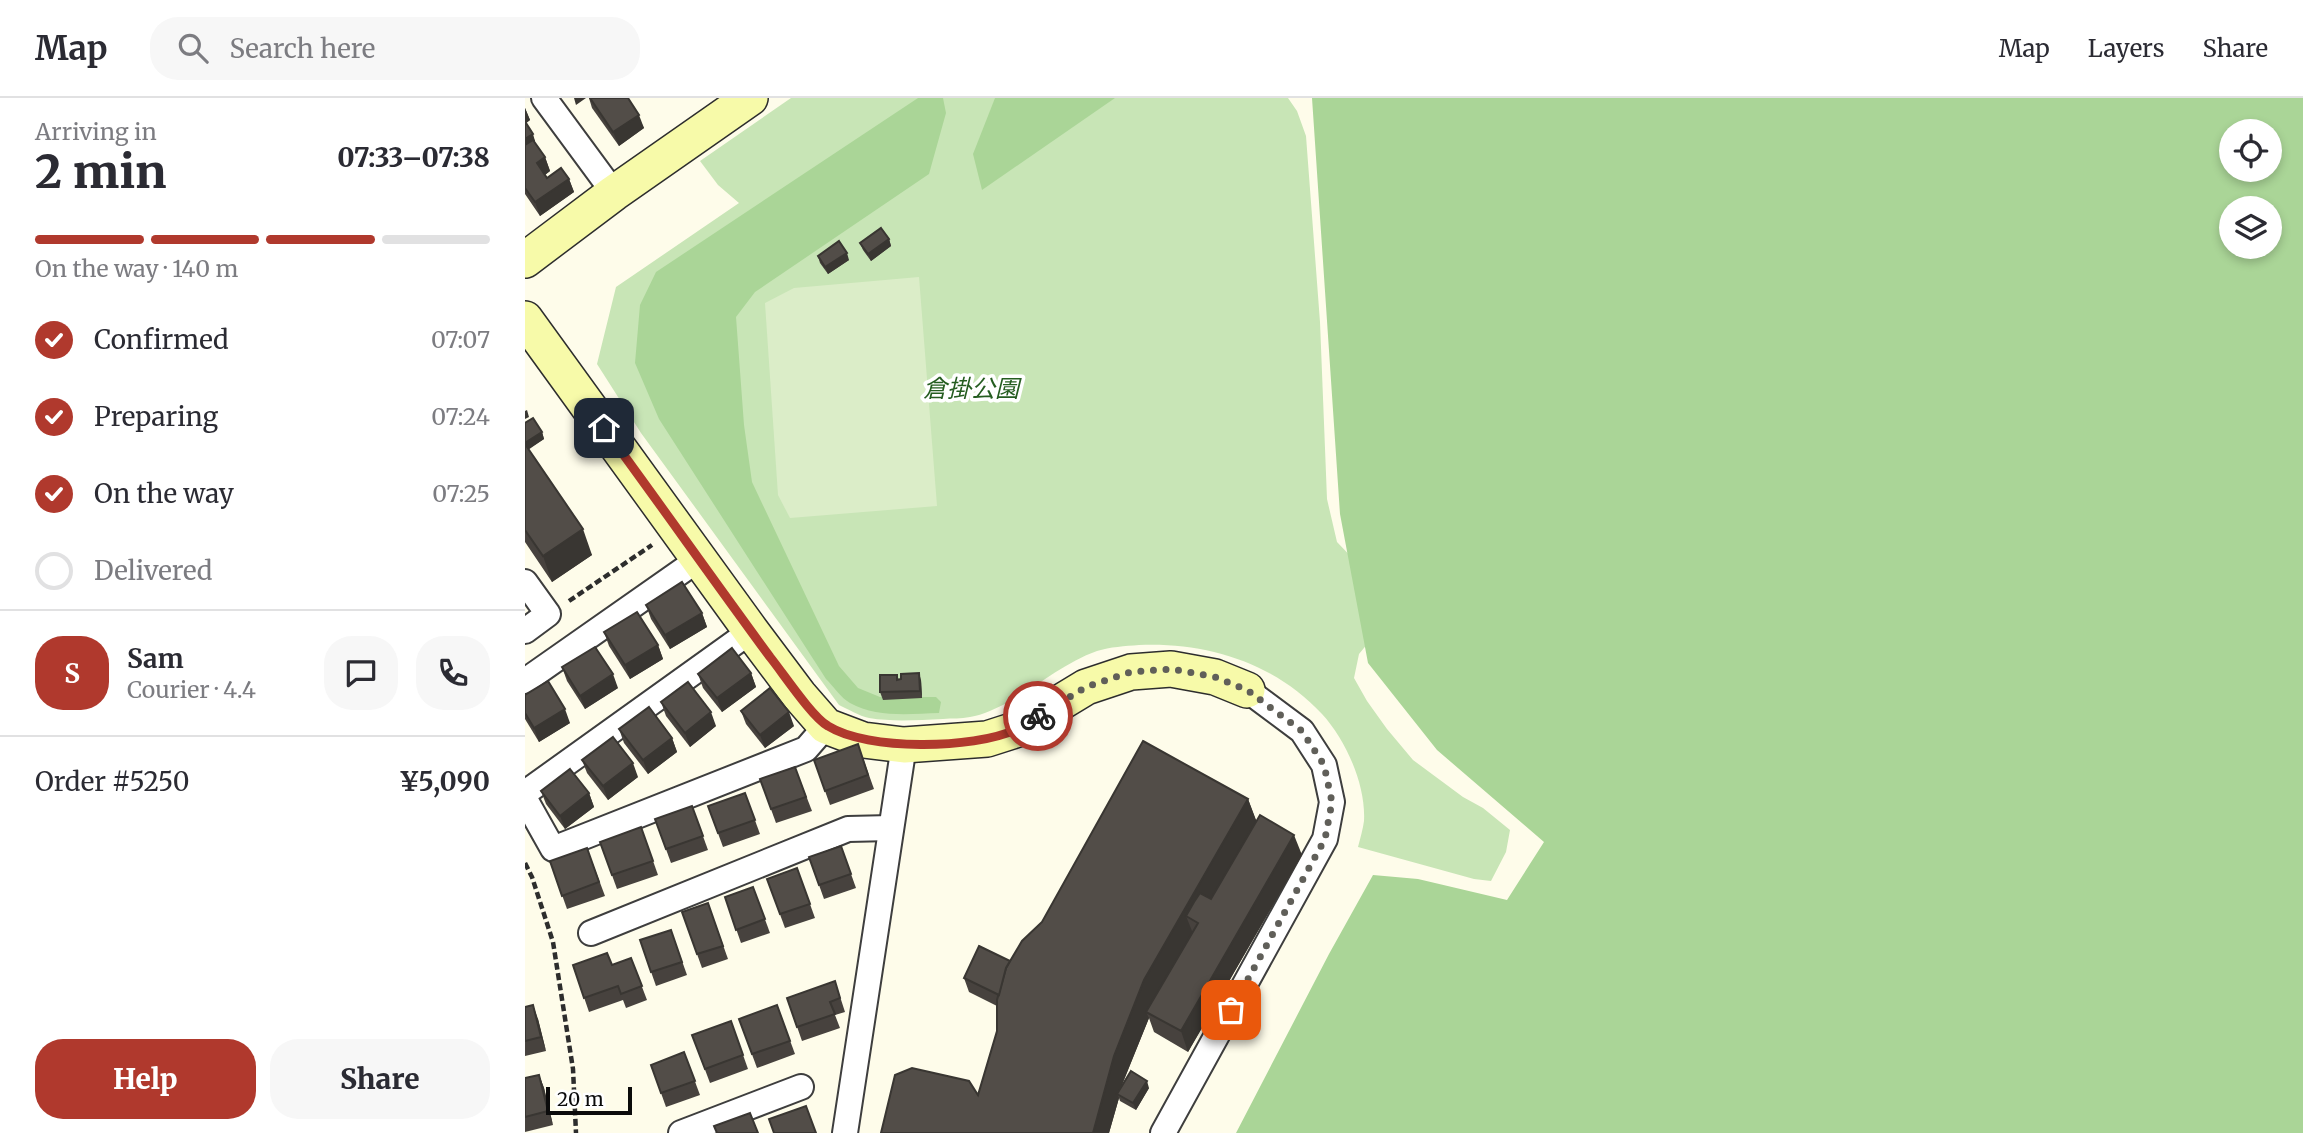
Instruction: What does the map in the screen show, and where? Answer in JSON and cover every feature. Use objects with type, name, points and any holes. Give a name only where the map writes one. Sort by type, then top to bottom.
[{"type":"street","points":[[544,98],[614,193]]},
{"type":"street","points":[[525,260],[614,193],[750,98]]},
{"type":"street","points":[[525,319],[751,631],[826,726],[863,740],[904,745],[987,739],[1015,730],[1086,687],[1131,672],[1171,669],[1215,677],[1247,690],[1302,731],[1324,765],[1332,802],[1325,839],[1163,1133]]},
{"type":"street","points":[[525,681],[699,559]]},
{"type":"street","points":[[525,582],[548,614],[525,631]]},
{"type":"street","points":[[525,793],[751,631]]},
{"type":"street","points":[[525,799],[553,849],[806,749],[826,726]]},
{"type":"street","points":[[845,1133],[904,745]]},
{"type":"street","points":[[591,933],[848,828],[891,828]]},
{"type":"street","points":[[681,1133],[801,1087]]},
{"type":"path","points":[[548,614],[655,543]]},
{"type":"path","points":[[525,863],[553,942],[573,1069],[576,1133]]},
{"type":"green space","name":"倉掛公園","points":[[791,98],[1288,98],[1297,111],[1306,136],[1320,322],[1327,499],[1337,542],[1382,589],[1378,631],[1359,654],[1354,678],[1387,729],[1413,760],[1510,830],[1506,852],[1491,881],[1474,879],[1358,847],[1364,821],[1362,793],[1353,764],[1331,725],[1303,696],[1283,681],[1238,659],[1214,652],[1164,645],[1134,645],[1102,650],[1074,661],[1009,702],[967,718],[878,719],[861,716],[839,705],[641,433],[597,364],[616,287],[739,203],[718,185],[700,161]]},
{"type":"green space","points":[[918,98],[943,98],[946,113],[929,174],[755,292],[736,317],[744,425],[752,482],[839,666],[858,688],[880,697],[936,697],[941,702],[939,713],[893,714],[871,711],[850,703],[826,679],[659,419],[635,363],[640,305],[656,272]]},
{"type":"green space","points":[[995,98],[1115,98],[982,190],[973,154]]},
{"type":"green space","points":[[1312,98],[2303,98],[2303,1133],[1236,1133],[1373,875],[1418,879],[1507,900],[1544,842],[1437,750],[1368,663],[1340,514]]},
{"type":"green space","points":[[919,277],[937,506],[790,518],[778,495],[765,303],[794,288]]},
{"type":"building","points":[[590,98],[628,98],[639,115],[613,132]]},
{"type":"building","points":[[525,123],[533,134],[525,139]]},
{"type":"building","points":[[533,140],[545,157],[537,163],[547,178],[561,168],[569,179],[535,202],[525,188],[525,145]]},
{"type":"building","points":[[881,228],[889,239],[868,254],[860,243]]},
{"type":"building","points":[[839,241],[847,253],[825,267],[818,256]]},
{"type":"building","points":[[533,418],[542,432],[525,443],[525,423]]},
{"type":"building","points":[[525,444],[583,529],[543,556],[525,530]]},
{"type":"building","points":[[682,582],[702,613],[665,635],[646,605]]},
{"type":"building","points":[[637,612],[658,645],[625,665],[604,632]]},
{"type":"building","points":[[595,647],[613,674],[580,696],[562,667]]},
{"type":"building","points":[[732,648],[751,673],[717,698],[698,674]]},
{"type":"building","points":[[919,673],[920,691],[880,692],[880,675],[897,675],[897,680],[901,679],[901,674]]},
{"type":"building","points":[[548,681],[565,709],[534,728],[525,713],[525,695]]},
{"type":"building","points":[[688,682],[711,712],[685,733],[661,702]]},
{"type":"building","points":[[770,688],[789,712],[760,735],[741,711]]},
{"type":"building","points":[[649,707],[672,738],[643,760],[619,729]]},
{"type":"building","points":[[613,737],[633,763],[603,786],[582,760]]},
{"type":"building","points":[[1143,741],[1248,799],[1144,980],[1114,1056],[1093,1133],[881,1133],[895,1075],[912,1068],[969,1081],[978,1095],[997,1031],[997,1000],[1006,968],[1022,941],[1042,922]]},
{"type":"building","points":[[858,744],[868,775],[825,791],[814,760]]},
{"type":"building","points":[[795,767],[806,797],[771,809],[760,779]]},
{"type":"building","points":[[570,769],[589,793],[560,816],[541,791]]},
{"type":"building","points":[[745,793],[755,820],[718,833],[708,806]]},
{"type":"building","points":[[692,806],[703,836],[666,849],[655,819]]},
{"type":"building","points":[[1260,815],[1294,835],[1181,1031],[1146,1012],[1198,923],[1186,916],[1194,902],[1200,893],[1211,899]]},
{"type":"building","points":[[641,827],[653,861],[612,875],[600,842]]},
{"type":"building","points":[[841,846],[851,874],[819,885],[809,857]]},
{"type":"building","points":[[587,848],[599,882],[562,896],[550,861]]},
{"type":"building","points":[[797,868],[810,904],[780,914],[767,879]]},
{"type":"building","points":[[753,887],[765,919],[736,930],[725,897]]},
{"type":"building","points":[[708,903],[723,946],[697,954],[682,912]]},
{"type":"building","points":[[671,930],[682,962],[651,972],[640,940]]},
{"type":"building","points":[[979,946],[1010,961],[999,995],[964,978]]},
{"type":"building","points":[[607,953],[612,965],[631,958],[642,986],[621,994],[618,986],[584,998],[573,965]]},
{"type":"building","points":[[835,981],[840,998],[830,1002],[835,1014],[797,1027],[787,998]]},
{"type":"building","points":[[533,1005],[541,1037],[525,1041],[525,1007]]},
{"type":"building","points":[[777,1005],[790,1041],[752,1054],[739,1019]]},
{"type":"building","points":[[731,1021],[743,1055],[705,1069],[692,1035]]},
{"type":"building","points":[[684,1052],[695,1081],[661,1093],[651,1065]]},
{"type":"building","points":[[1131,1071],[1147,1081],[1133,1103],[1117,1094]]},
{"type":"building","points":[[539,1075],[548,1111],[525,1117],[525,1078]]},
{"type":"building","points":[[806,1106],[816,1133],[774,1133],[769,1119]]},
{"type":"building","points":[[750,1113],[758,1133],[717,1133],[714,1126]]},
{"type":"way so far","points":[[1038,716],[1086,687],[1131,672],[1171,669],[1215,677],[1247,690],[1302,731],[1324,765],[1332,802],[1325,839],[1231,1010]]},
{"type":"route","points":[[604,428],[751,631],[826,726],[863,740],[904,745],[936,744],[987,739],[1015,730],[1038,716]]}]
